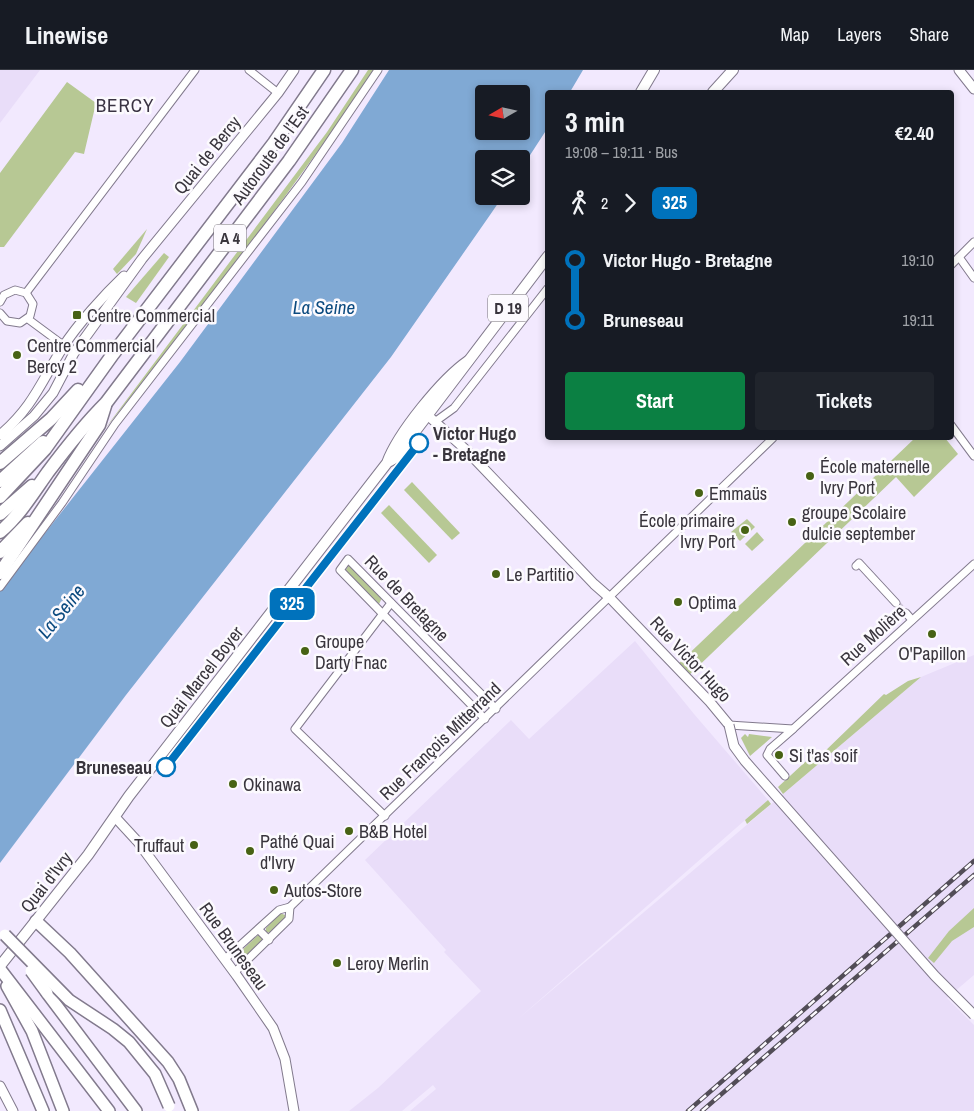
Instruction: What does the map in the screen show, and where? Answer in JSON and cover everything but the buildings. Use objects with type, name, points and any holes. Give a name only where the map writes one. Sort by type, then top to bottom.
[{"type":"highway","name":"Autoroute de l’Est","points":[[113,354],[274,143],[324,70]]},
{"type":"highway","name":"Autoroute de l’Est","points":[[106,403],[289,161],[352,70]]},
{"type":"highway","name":"A 4","points":[[55,433],[113,354]]},
{"type":"highway","points":[[0,463],[51,419],[113,354]]},
{"type":"highway","name":"A 4","points":[[49,470],[90,419],[106,403]]},
{"type":"highway","points":[[0,573],[99,425],[106,403]]},
{"type":"highway","points":[[0,481],[55,433]]},
{"type":"highway","points":[[0,497],[35,462],[55,433]]},
{"type":"highway","points":[[0,514],[49,470]]},
{"type":"highway","points":[[0,532],[14,519],[49,470]]},
{"type":"highway","points":[[0,552],[50,499]]},
{"type":"highway","points":[[36,921],[70,952],[168,1062],[179,1079],[192,1111]]},
{"type":"highway","points":[[2,932],[69,1000],[129,1042],[155,1074],[170,1109]]},
{"type":"highway","points":[[2,932],[136,1111]]},
{"type":"highway","points":[[0,967],[30,1016],[62,1111]]},
{"type":"highway","points":[[0,974],[30,1016],[109,1111]]},
{"type":"highway","points":[[0,1010],[43,1111]]},
{"type":"main road","name":"Quai de Bercy","points":[[0,446],[34,416],[53,393],[74,353],[142,259],[278,93],[294,70]]},
{"type":"main road","points":[[642,90],[654,70]]},
{"type":"main road","points":[[715,90],[733,70]]},
{"type":"main road","points":[[959,70],[974,90]]},
{"type":"main road","name":"Quai de Bercy","points":[[0,435],[18,420],[36,397],[64,346],[108,292],[142,259]]},
{"type":"main road","name":"Quai Marcel Boyer","points":[[115,817],[387,463],[394,447],[429,416],[451,373],[468,361],[545,260]]},
{"type":"main road","name":"Rue Victor Hugo","points":[[429,416],[454,438],[710,702],[729,726],[734,746],[745,761],[935,976],[974,1015]]},
{"type":"main road","name":"Rue Bruneseau","points":[[115,817],[128,829],[235,972],[273,1028],[285,1059],[294,1111]]},
{"type":"main road","name":"Quai d'Ivry","points":[[0,967],[115,817]]},
{"type":"main road","points":[[0,1086],[13,1111]]},
{"type":"street","points":[[26,293],[195,70]]},
{"type":"street","points":[[249,70],[278,93]]},
{"type":"street","points":[[0,587],[62,503],[115,424],[302,182],[378,70]]},
{"type":"street","points":[[954,262],[974,242]]},
{"type":"street","points":[[959,258],[974,278]]},
{"type":"street","points":[[0,302],[8,292],[15,290],[26,293],[33,304],[28,319],[20,323],[12,323],[0,313]]},
{"type":"street","name":"Quai Marcel Boyer","points":[[429,416],[454,408],[545,292]]},
{"type":"street","points":[[28,319],[74,353]]},
{"type":"street","points":[[954,429],[974,456]]},
{"type":"street","name":"Rue François Mitterrand","points":[[225,959],[279,910],[290,907],[771,440]]},
{"type":"street","name":"Rue de Bretagne","points":[[485,719],[340,570],[348,559],[496,709]]},
{"type":"street","points":[[856,566],[860,563],[881,591],[896,602]]},
{"type":"street","name":"Rue Molière","points":[[785,776],[767,755],[770,749],[974,564]]},
{"type":"street","points":[[385,816],[295,728],[382,613],[392,603]]},
{"type":"street","points":[[906,613],[912,620]]},
{"type":"street","points":[[729,726],[793,729]]},
{"type":"street","name":"Rue François Mitterrand","points":[[235,972],[290,919],[290,907]]},
{"type":"street","points":[[258,930],[269,940]]},
{"type":"shaded area","points":[[0,70],[40,70],[0,123]]},
{"type":"shaded area","points":[[635,641],[694,714],[768,800],[518,1019],[921,677],[974,655],[974,975],[947,998],[974,1025],[974,1111],[410,1111],[436,1089],[433,1085],[402,1111],[349,1111],[378,1088],[481,991],[444,952],[446,950],[365,860],[511,720],[529,739]]},
{"type":"green space","points":[[368,70],[375,70],[277,207],[209,298],[104,430],[327,132]]},
{"type":"green space","points":[[67,82],[96,103],[84,154],[75,152],[4,247],[0,247],[0,173]]},
{"type":"green space","points":[[147,229],[136,254],[117,274],[113,269]]},
{"type":"green space","points":[[164,253],[169,257],[136,303],[126,297]]},
{"type":"green space","points":[[913,440],[947,440],[958,454],[914,497],[896,477],[687,677],[676,666]]},
{"type":"green space","points":[[412,482],[460,533],[452,540],[404,490]]},
{"type":"green space","points":[[389,505],[437,555],[429,563],[381,513]]},
{"type":"green space","points":[[747,519],[755,527],[740,541],[731,532]]},
{"type":"green space","points":[[757,532],[764,540],[752,551],[745,544]]},
{"type":"green space","points":[[349,565],[382,598],[379,604],[345,571]]},
{"type":"green space","points":[[921,677],[783,794],[778,787],[816,752],[821,755],[884,694],[886,695],[908,681]]},
{"type":"green space","points":[[745,734],[748,737],[749,734],[772,737],[750,756],[741,738]]},
{"type":"green space","points":[[768,800],[771,804],[747,824],[745,820]]},
{"type":"green space","points":[[974,908],[974,927],[952,941],[934,963],[928,958],[949,931]]},
{"type":"green space","points":[[280,913],[285,915],[285,919],[270,933],[266,932],[266,928]]},
{"type":"green space","points":[[260,935],[263,941],[245,957],[241,951]]},
{"type":"water","name":"La Seine","points":[[389,70],[583,70],[571,90],[545,90],[545,132],[530,155],[530,150],[475,150],[475,205],[497,205],[391,357],[126,695],[0,863],[0,590],[180,362],[342,143]]},
{"type":"tunnel","points":[[896,603],[906,613]]},
{"type":"railway","points":[[688,1111],[974,861]]},
{"type":"railway","points":[[702,1111],[974,875]]},
{"type":"bus line","name":"325","points":[[166,767],[359,517],[419,443]]},
{"type":"place","name":"Centre Commercial","points":[[77,315]]},
{"type":"place","name":"Centre Commercial Bercy 2","points":[[17,355]]},
{"type":"place","name":"Victor Hugo - Bretagne","points":[[419,443]]},
{"type":"place","name":"École maternelle Ivry Port","points":[[810,476]]},
{"type":"place","name":"Emmaüs","points":[[699,493]]},
{"type":"place","name":"groupe Scolaire dulcie september","points":[[792,522]]},
{"type":"place","name":"École primaire Ivry Port","points":[[745,530]]},
{"type":"place","name":"Le Partitio","points":[[496,574]]},
{"type":"place","name":"Optima","points":[[678,602]]},
{"type":"place","name":"O'Papillon","points":[[932,634]]},
{"type":"place","name":"Groupe Darty Fnac","points":[[305,651]]},
{"type":"place","name":"Si t'as soif","points":[[779,755]]},
{"type":"place","name":"Bruneseau","points":[[166,767]]},
{"type":"place","name":"Okinawa","points":[[233,784]]},
{"type":"place","name":"B&B Hotel","points":[[349,831]]},
{"type":"place","name":"Truffaut","points":[[194,845]]},
{"type":"place","name":"Pathé Quai d'Ivry","points":[[250,851]]},
{"type":"place","name":"Autos-Store","points":[[274,890]]},
{"type":"place","name":"Leroy Merlin","points":[[337,963]]},
{"type":"district","name":"BERCY","points":[[125,105]]}]
